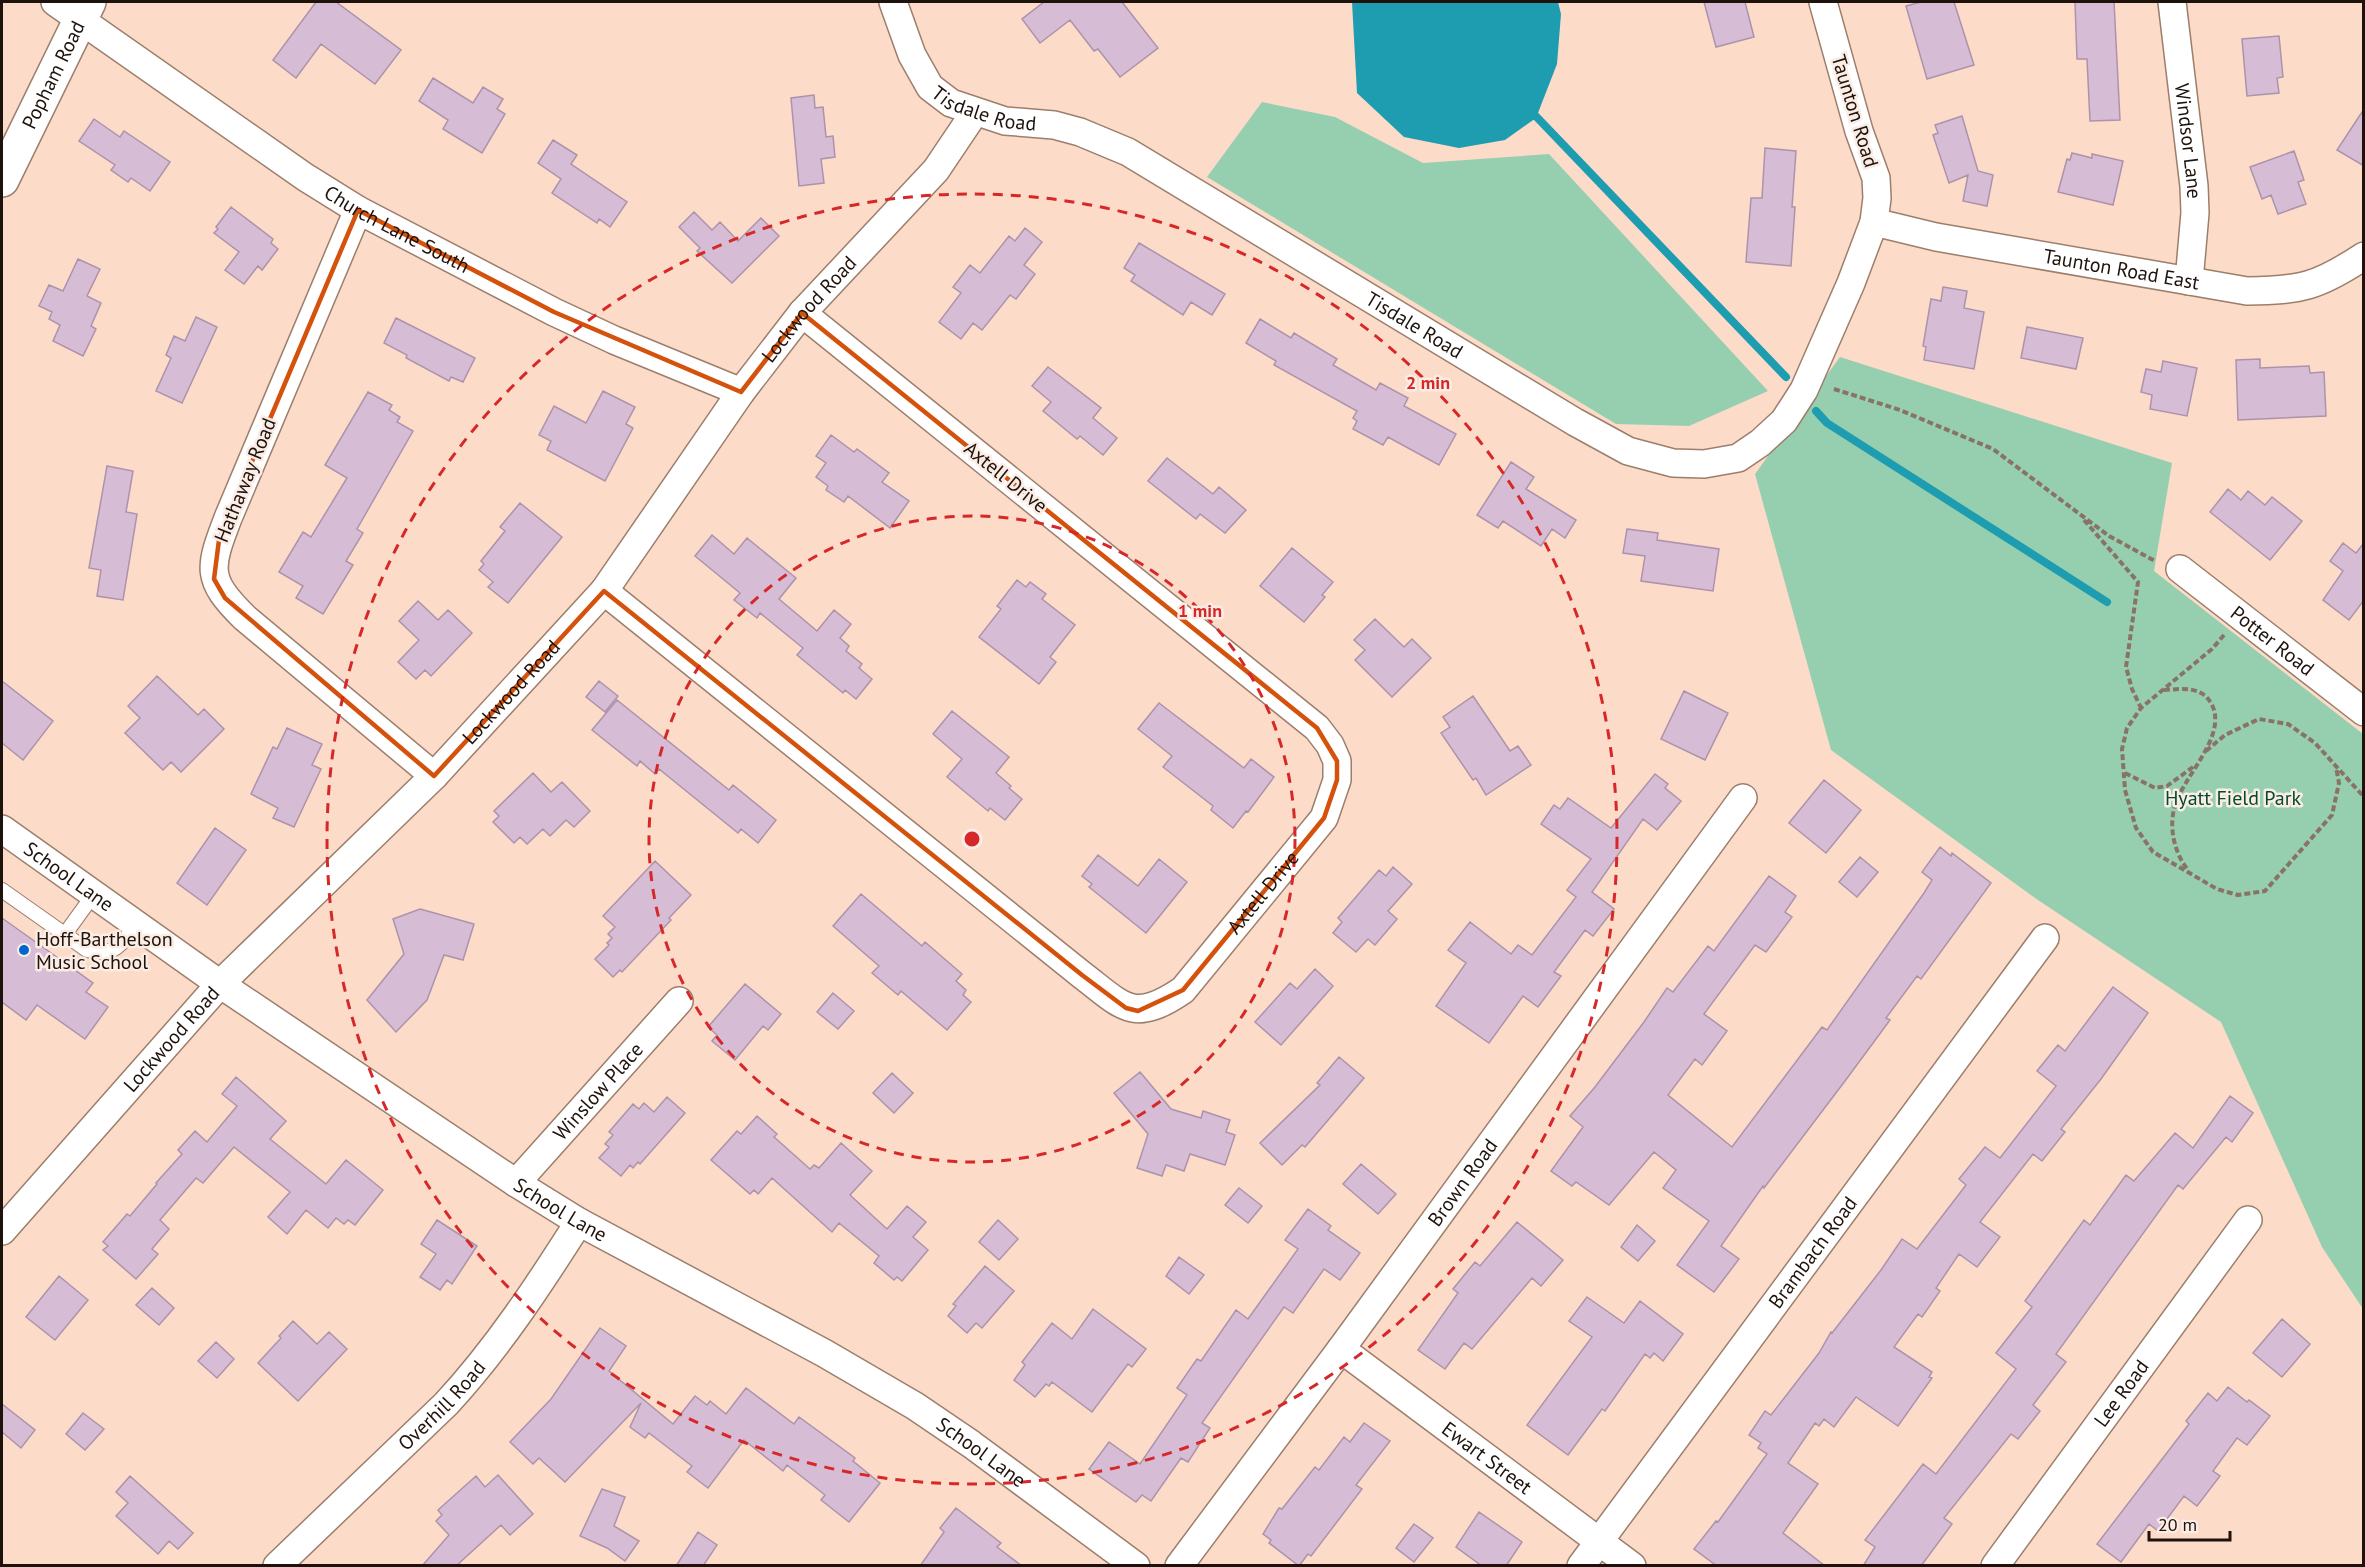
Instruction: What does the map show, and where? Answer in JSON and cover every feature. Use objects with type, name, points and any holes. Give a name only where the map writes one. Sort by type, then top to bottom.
[{"type":"main road","name":"Popham Road","points":[[2,180],[75,8]]},
{"type":"street","name":"Tisdale Road","points":[[893,2],[912,55],[930,87],[951,104],[1005,121],[1053,125],[1080,132],[1128,153],[1575,422],[1628,451],[1673,463],[1704,464],[1738,458],[1760,443],[1784,421],[1808,381],[1851,283],[1874,222]]},
{"type":"street","name":"Taunton Road","points":[[1823,2],[1859,131],[1876,178],[1877,198],[1874,222]]},
{"type":"street","name":"Windsor Lane","points":[[2172,2],[2196,213],[2189,281]]},
{"type":"street","name":"Church Lane South","points":[[75,8],[305,177],[358,210],[554,312],[614,340],[741,392]]},
{"type":"street","name":"Lockwood Road","points":[[2,1231],[220,984],[434,776],[604,591],[741,392],[802,313],[936,170],[975,112]]},
{"type":"street","name":"Hathaway Road","points":[[358,210],[228,518],[214,564],[214,579],[225,598],[245,618],[434,776]]},
{"type":"street","name":"Taunton Road East","points":[[1874,222],[1936,237],[2247,291],[2288,290],[2310,286],[2364,256]]},
{"type":"street","name":"Axtell Drive","points":[[604,591],[1126,1008],[1138,1011],[1150,1008],[1167,1001],[1183,990],[1324,818],[1337,780],[1337,761],[1317,728],[802,313]]},
{"type":"street","name":"Potter Road","points":[[2180,569],[2364,712]]},
{"type":"street","name":"Brown Road","points":[[1179,1566],[1341,1349],[1743,798]]},
{"type":"street","name":"School Lane","points":[[2,829],[220,984],[516,1183],[579,1222],[824,1353],[915,1406],[971,1444],[1136,1566]]},
{"type":"street","name":"Brambach Road","points":[[1581,1566],[2045,938]]},
{"type":"street","name":"Winslow Place","points":[[516,1183],[680,1001]]},
{"type":"street","name":"Lee Road","points":[[1995,1566],[2248,1220]]},
{"type":"street","name":"Overhill Road","points":[[277,1566],[446,1404],[473,1375],[497,1344],[579,1222]]},
{"type":"street","name":"Ewart Street","points":[[1341,1349],[1632,1566]]},
{"type":"lane","points":[[2,890],[87,950],[103,954],[115,949],[137,925]]},
{"type":"lane","points":[[65,934],[94,894]]},
{"type":"path","points":[[1808,381],[1900,410],[1993,449],[2109,536],[2149,559],[2180,569]]},
{"type":"path","points":[[2075,510],[2138,582],[2126,667],[2132,689],[2141,708]]},
{"type":"path","points":[[2241,616],[2212,649],[2141,708],[2127,728],[2122,749],[2125,790],[2136,828],[2153,852],[2217,889],[2238,895],[2265,891],[2332,815],[2339,783],[2336,767]]},
{"type":"path","points":[[2164,690],[2201,692],[2211,702],[2216,715],[2214,733],[2180,793],[2173,811],[2173,837],[2179,858],[2191,873]]},
{"type":"path","points":[[2203,754],[2225,735],[2259,719],[2288,724],[2315,743],[2364,797]]},
{"type":"path","points":[[2125,773],[2155,788],[2167,786],[2196,765]]},
{"type":"highlighted area","points":[[358,210],[554,312],[741,392],[802,313],[1317,728],[1337,761],[1337,780],[1324,818],[1183,990],[1138,1011],[1126,1008],[604,591],[434,776],[225,598],[214,579],[219,540]]},
{"type":"green space","points":[[1262,102],[1335,117],[1423,163],[1549,154],[1768,391],[1689,426],[1616,424],[1207,177]]},
{"type":"green space","name":"Hyatt Field Park","points":[[1840,357],[2172,463],[2154,571],[2363,734],[2363,1309],[2322,1247],[2221,1022],[2035,898],[1831,750],[1755,474]]},
{"type":"water","points":[[1352,2],[1558,2],[1561,14],[1557,64],[1536,118],[1505,140],[1459,148],[1404,137],[1357,93]]},
{"type":"building","points":[[316,2],[336,2],[401,50],[375,84],[321,44],[296,78],[273,60]]},
{"type":"building","points":[[1044,2],[1122,2],[1158,48],[1120,77],[1098,49],[1094,51],[1070,20],[1040,43],[1022,19]]},
{"type":"building","points":[[1704,2],[1745,2],[1754,37],[1716,47]]},
{"type":"building","points":[[1921,2],[1954,2],[1974,65],[1927,79],[1906,6]]},
{"type":"building","points":[[2075,2],[2114,2],[2120,120],[2090,121],[2087,59],[2077,59]]},
{"type":"building","points":[[2279,36],[2283,77],[2277,78],[2279,93],[2247,96],[2242,39]]},
{"type":"building","points":[[433,78],[473,103],[483,87],[503,99],[497,109],[505,114],[482,153],[443,129],[448,120],[419,101]]},
{"type":"building","points":[[814,95],[815,108],[823,107],[826,137],[833,136],[835,157],[821,159],[824,183],[799,186],[791,98]]},
{"type":"building","points":[[2364,109],[2364,166],[2337,150]]},
{"type":"building","points":[[1962,116],[1978,171],[1993,175],[1987,206],[1963,201],[1968,175],[1949,183],[1933,135],[1938,133],[1935,125]]},
{"type":"building","points":[[94,119],[120,137],[124,131],[170,162],[150,191],[131,178],[128,182],[111,170],[115,165],[79,141]]},
{"type":"building","points":[[553,140],[577,155],[571,164],[627,202],[610,227],[599,219],[597,223],[552,193],[561,179],[538,163]]},
{"type":"building","points":[[1765,148],[1796,151],[1791,266],[1746,262],[1751,198],[1762,198]]},
{"type":"building","points":[[2294,151],[2304,180],[2298,182],[2306,204],[2278,214],[2271,195],[2262,199],[2250,167]]},
{"type":"building","points":[[2072,153],[2092,158],[2092,154],[2123,161],[2113,205],[2058,192],[2067,159],[2070,160]]},
{"type":"building","points":[[231,207],[273,239],[271,243],[278,249],[262,270],[258,266],[244,284],[225,270],[239,252],[214,233]]},
{"type":"building","points":[[694,212],[712,230],[720,222],[738,241],[761,218],[779,236],[732,283],[697,251],[700,248],[679,227]]},
{"type":"building","points":[[1025,228],[1042,242],[1024,265],[1035,274],[1016,299],[1010,295],[982,330],[973,323],[961,339],[939,322],[961,293],[953,287],[970,265],[980,273],[1009,236],[1015,241]]},
{"type":"building","points":[[1139,243],[1225,294],[1212,315],[1191,302],[1183,315],[1131,281],[1135,275],[1124,268]]},
{"type":"building","points":[[78,259],[100,269],[87,296],[101,303],[91,326],[96,329],[83,356],[53,341],[60,325],[49,319],[52,312],[39,306],[49,285],[63,291]]},
{"type":"building","points":[[1943,287],[1967,291],[1964,308],[1984,312],[1974,369],[1924,360],[1926,347],[1923,346],[1931,299],[1941,301]]},
{"type":"building","points":[[196,317],[217,327],[182,403],[156,391],[171,358],[166,355],[174,336],[185,341]]},
{"type":"building","points":[[396,318],[475,358],[463,382],[451,377],[449,381],[406,358],[407,355],[384,343]]},
{"type":"building","points":[[1260,319],[1291,338],[1294,333],[1337,359],[1333,365],[1376,390],[1380,383],[1408,398],[1404,406],[1456,434],[1439,465],[1388,437],[1383,445],[1353,429],[1357,421],[1353,418],[1357,411],[1274,365],[1276,361],[1246,343]]},
{"type":"building","points":[[2027,327],[2083,338],[2076,369],[2021,358]]},
{"type":"building","points":[[2260,359],[2260,368],[2309,366],[2310,373],[2324,372],[2326,416],[2238,420],[2236,360]]},
{"type":"building","points":[[2163,361],[2197,368],[2187,416],[2150,409],[2152,395],[2141,392],[2146,369],[2161,372]]},
{"type":"building","points":[[1048,367],[1101,408],[1093,418],[1117,438],[1103,455],[1080,436],[1077,439],[1043,411],[1051,402],[1032,386]]},
{"type":"building","points":[[603,391],[635,407],[626,424],[633,428],[605,481],[547,450],[551,441],[539,435],[554,406],[586,423]]},
{"type":"building","points":[[368,392],[392,405],[389,410],[400,417],[397,422],[413,431],[357,529],[363,533],[346,561],[353,565],[323,614],[296,598],[303,586],[279,572],[303,532],[311,537],[347,478],[325,465]]},
{"type":"building","points":[[831,435],[854,452],[857,449],[889,473],[882,482],[909,501],[890,528],[848,496],[844,502],[826,490],[828,486],[816,477],[826,463],[816,456]]},
{"type":"building","points":[[1167,458],[1213,494],[1219,487],[1246,510],[1225,533],[1200,514],[1196,519],[1148,481]]},
{"type":"building","points":[[1511,462],[1534,477],[1526,489],[1576,520],[1565,538],[1552,529],[1541,546],[1503,521],[1498,528],[1477,515]]},
{"type":"building","points":[[107,466],[133,471],[126,512],[137,514],[123,600],[97,596],[101,570],[89,568]]},
{"type":"building","points":[[2228,489],[2241,500],[2248,491],[2265,505],[2272,497],[2302,521],[2270,560],[2210,512]]},
{"type":"building","points":[[520,503],[562,537],[508,603],[488,587],[493,582],[479,570],[484,564],[481,561],[505,531],[500,527]]},
{"type":"building","points":[[1627,529],[1658,533],[1657,540],[1719,549],[1713,591],[1641,581],[1645,556],[1623,553]]},
{"type":"building","points":[[712,535],[734,554],[747,538],[796,578],[779,599],[817,631],[834,610],[851,624],[840,638],[849,646],[846,651],[862,664],[859,668],[872,679],[856,699],[845,690],[843,693],[797,655],[803,648],[760,613],[757,618],[734,600],[740,593],[695,556]]},
{"type":"building","points":[[2343,543],[2356,553],[2364,543],[2364,600],[2349,620],[2323,600],[2343,571],[2330,561]]},
{"type":"building","points":[[1292,548],[1333,582],[1322,595],[1325,597],[1304,622],[1260,586]]},
{"type":"building","points":[[1017,580],[1026,587],[1030,582],[1046,594],[1042,599],[1075,625],[1050,657],[1056,662],[1039,684],[979,637],[1001,609],[997,606]]},
{"type":"building","points":[[418,601],[438,620],[448,610],[472,633],[431,676],[425,670],[416,679],[398,662],[419,640],[399,621]]},
{"type":"building","points":[[1375,619],[1404,647],[1412,639],[1431,658],[1392,697],[1355,660],[1365,650],[1354,640]]},
{"type":"building","points":[[157,676],[198,715],[204,709],[224,729],[181,772],[171,762],[163,770],[125,733],[140,718],[128,706]]},
{"type":"building","points":[[2,681],[53,721],[23,760],[2,743]]},
{"type":"building","points":[[599,681],[618,696],[605,712],[586,697]]},
{"type":"building","points":[[1684,691],[1728,713],[1705,760],[1661,739]]},
{"type":"building","points":[[1473,696],[1510,751],[1518,746],[1531,765],[1486,795],[1476,778],[1473,780],[1441,733],[1450,727],[1443,717]]},
{"type":"building","points":[[617,700],[729,790],[733,785],[776,820],[758,843],[741,829],[738,833],[659,769],[655,774],[640,761],[637,766],[592,730]]},
{"type":"building","points":[[1159,703],[1244,768],[1251,759],[1274,777],[1233,828],[1211,810],[1213,806],[1163,767],[1172,756],[1138,729]]},
{"type":"building","points":[[952,711],[1009,757],[996,773],[1022,799],[1005,820],[990,808],[988,811],[947,777],[962,759],[933,734]]},
{"type":"building","points":[[287,728],[322,744],[312,765],[321,769],[294,827],[273,818],[278,808],[251,794],[273,747],[277,749]]},
{"type":"building","points":[[533,773],[551,792],[562,782],[590,811],[574,827],[566,820],[550,836],[543,829],[527,844],[520,837],[514,843],[493,822],[499,816],[494,811]]},
{"type":"building","points":[[1655,774],[1668,784],[1665,788],[1681,801],[1657,830],[1643,819],[1592,892],[1614,909],[1593,936],[1585,930],[1554,972],[1561,976],[1538,1007],[1523,996],[1489,1043],[1436,1006],[1466,963],[1448,950],[1470,922],[1511,954],[1518,945],[1532,955],[1576,897],[1567,890],[1591,859],[1541,824],[1554,805],[1560,809],[1568,798],[1611,828]]},
{"type":"building","points":[[1824,780],[1861,810],[1826,853],[1789,823]]},
{"type":"building","points":[[215,828],[246,850],[207,905],[177,883]]},
{"type":"building","points":[[1940,847],[1951,856],[1952,853],[1991,883],[1921,979],[1917,976],[1886,1018],[1890,1020],[1764,1188],[1763,1186],[1721,1246],[1739,1259],[1714,1292],[1677,1265],[1709,1221],[1663,1188],[1676,1170],[1654,1152],[1609,1205],[1576,1182],[1572,1186],[1551,1171],[1583,1127],[1570,1116],[1595,1087],[1667,988],[1673,992],[1708,946],[1714,951],[1769,876],[1796,896],[1785,912],[1792,917],[1766,952],[1755,945],[1704,1014],[1727,1031],[1702,1065],[1695,1059],[1668,1095],[1732,1147],[1822,1027],[1827,1030],[1924,893],[1932,880],[1922,872]]},
{"type":"building","points":[[1098,855],[1138,886],[1159,859],[1187,882],[1146,933],[1089,887],[1092,884],[1082,876]]},
{"type":"building","points":[[1860,857],[1878,872],[1857,897],[1839,882]]},
{"type":"building","points":[[655,861],[691,895],[622,972],[620,970],[613,977],[595,959],[609,945],[607,943],[612,938],[608,934],[615,927],[603,916]]},
{"type":"building","points":[[1393,867],[1412,884],[1388,911],[1397,919],[1375,945],[1368,939],[1356,952],[1333,933],[1342,922],[1338,918],[1379,870],[1386,876]]},
{"type":"building","points":[[861,894],[922,946],[925,942],[962,974],[956,981],[966,990],[963,995],[971,1002],[947,1030],[901,991],[898,995],[872,973],[879,966],[833,926]]},
{"type":"building","points":[[420,909],[474,924],[463,960],[444,955],[427,1000],[396,1032],[367,1000],[404,954],[393,919]]},
{"type":"building","name":"Hoff-Barthelson Music School","points":[[2,918],[93,983],[86,992],[108,1007],[85,1039],[37,1005],[26,1020],[2,1002]]},
{"type":"building","points":[[1315,969],[1333,986],[1281,1045],[1255,1022],[1290,983],[1297,989]]},
{"type":"building","points":[[745,984],[781,1014],[768,1030],[763,1026],[735,1060],[712,1041],[717,1035],[708,1027]]},
{"type":"building","points":[[2113,987],[2148,1013],[2101,1079],[2061,1129],[2065,1132],[2042,1161],[2033,1154],[1980,1222],[2000,1237],[1977,1267],[1959,1254],[1936,1288],[1940,1291],[1922,1317],[1918,1314],[1894,1347],[1932,1372],[1929,1377],[1932,1378],[1898,1426],[1856,1397],[1834,1427],[1824,1419],[1819,1426],[1815,1423],[1788,1463],[1818,1484],[1783,1533],[1825,1566],[1717,1566],[1694,1549],[1716,1521],[1718,1522],[1767,1454],[1758,1448],[1761,1443],[1749,1435],[1765,1411],[1771,1415],[1902,1239],[1917,1249],[1966,1185],[1959,1179],[1985,1147],[2000,1158],[2056,1086],[2037,1071],[2058,1045],[2065,1051]]},
{"type":"building","points":[[833,993],[854,1011],[838,1029],[817,1012]]},
{"type":"building","points":[[1339,1057],[1364,1078],[1305,1147],[1302,1145],[1282,1165],[1260,1143],[1320,1085],[1317,1083]]},
{"type":"building","points":[[1140,1072],[1171,1109],[1201,1118],[1203,1111],[1230,1120],[1226,1132],[1235,1135],[1225,1165],[1190,1154],[1184,1171],[1166,1165],[1162,1176],[1137,1168],[1148,1134],[1114,1093]]},
{"type":"building","points":[[892,1073],[913,1093],[894,1113],[873,1093]]},
{"type":"building","points":[[236,1077],[286,1121],[270,1139],[326,1184],[346,1160],[383,1190],[355,1225],[348,1220],[344,1224],[336,1218],[328,1228],[306,1210],[287,1234],[268,1217],[290,1192],[234,1147],[203,1183],[196,1178],[160,1220],[169,1229],[152,1249],[158,1254],[136,1279],[103,1250],[108,1246],[103,1242],[127,1214],[130,1216],[182,1154],[178,1150],[195,1131],[207,1142],[237,1106],[222,1094]]},
{"type":"building","points":[[2230,1096],[2253,1113],[2232,1142],[2226,1137],[2183,1189],[2178,1185],[2056,1354],[2066,1362],[2033,1405],[2040,1411],[2018,1439],[2011,1434],[1944,1518],[1952,1524],[1921,1566],[1863,1566],[1875,1547],[1865,1540],[1923,1464],[1936,1474],[2016,1369],[1996,1353],[2032,1307],[2025,1301],[2084,1220],[2090,1225],[2126,1175],[2134,1181],[2175,1133],[2193,1148]]},
{"type":"building","points":[[667,1097],[685,1113],[640,1164],[638,1162],[633,1168],[630,1165],[621,1176],[599,1158],[609,1147],[605,1144],[613,1135],[609,1132],[633,1104],[639,1109],[644,1103],[654,1112]]},
{"type":"building","points":[[757,1116],[777,1134],[774,1137],[810,1169],[814,1165],[819,1168],[841,1143],[872,1171],[850,1195],[887,1229],[907,1206],[926,1222],[913,1237],[928,1250],[902,1281],[897,1277],[894,1280],[874,1263],[879,1256],[839,1223],[832,1232],[772,1178],[758,1194],[754,1190],[750,1194],[711,1160],[737,1131],[741,1134]]},
{"type":"building","points":[[1361,1164],[1396,1194],[1378,1214],[1343,1184]]},
{"type":"building","points":[[1239,1188],[1262,1206],[1248,1223],[1225,1205]]},
{"type":"building","points":[[1308,1209],[1331,1226],[1328,1230],[1360,1253],[1340,1280],[1324,1269],[1293,1313],[1284,1307],[1202,1423],[1210,1428],[1188,1462],[1181,1458],[1151,1501],[1142,1495],[1136,1502],[1089,1469],[1109,1442],[1140,1464],[1187,1395],[1177,1388],[1197,1359],[1201,1361],[1236,1310],[1248,1319],[1298,1249],[1285,1240]]},
{"type":"building","points":[[437,1220],[477,1246],[452,1284],[447,1280],[440,1290],[420,1277],[436,1254],[421,1244]]},
{"type":"building","points":[[998,1220],[1018,1239],[999,1260],[979,1242]]},
{"type":"building","points":[[1517,1222],[1563,1260],[1541,1286],[1532,1278],[1472,1349],[1464,1343],[1445,1369],[1418,1350],[1458,1293],[1453,1289],[1475,1262],[1480,1266]]},
{"type":"building","points":[[1637,1225],[1655,1241],[1638,1261],[1621,1247]]},
{"type":"building","points":[[1179,1257],[1204,1275],[1189,1294],[1166,1276]]},
{"type":"building","points":[[985,1266],[1014,1291],[982,1328],[976,1323],[967,1333],[948,1316],[956,1306],[953,1304]]},
{"type":"building","points":[[59,1276],[88,1300],[55,1340],[26,1317]]},
{"type":"building","points":[[152,1288],[174,1308],[159,1325],[136,1305]]},
{"type":"building","points":[[1587,1297],[1624,1323],[1640,1301],[1683,1334],[1663,1361],[1654,1353],[1650,1358],[1645,1354],[1605,1411],[1602,1409],[1568,1455],[1527,1425],[1592,1337],[1569,1321]]},
{"type":"building","points":[[1093,1309],[1146,1349],[1132,1367],[1128,1364],[1092,1412],[1052,1382],[1049,1386],[1046,1384],[1035,1397],[1014,1380],[1025,1365],[1022,1362],[1052,1323],[1072,1339]]},
{"type":"building","points":[[2282,1319],[2310,1344],[2282,1377],[2253,1353]]},
{"type":"building","points":[[293,1321],[317,1344],[329,1332],[347,1349],[298,1401],[258,1363]]},
{"type":"building","points":[[600,1328],[626,1346],[609,1371],[673,1424],[695,1396],[707,1405],[710,1401],[726,1414],[746,1388],[794,1424],[799,1417],[855,1458],[853,1461],[880,1483],[849,1522],[821,1500],[825,1495],[787,1465],[783,1471],[744,1440],[708,1488],[687,1472],[692,1466],[649,1433],[645,1438],[630,1427],[641,1403],[565,1482],[539,1458],[533,1464],[510,1442],[551,1399]]},
{"type":"building","points":[[216,1342],[234,1359],[217,1378],[198,1361]]},
{"type":"building","points":[[2228,1387],[2270,1416],[2247,1445],[2237,1438],[2213,1471],[2220,1476],[2197,1506],[2184,1496],[2158,1531],[2149,1524],[2121,1562],[2097,1544],[2189,1424],[2186,1421],[2208,1393],[2217,1401]]},
{"type":"building","points":[[2,1404],[35,1430],[21,1448],[2,1432]]},
{"type":"building","points":[[83,1413],[104,1429],[85,1450],[66,1434]]},
{"type":"building","points":[[1364,1423],[1390,1441],[1356,1485],[1362,1489],[1311,1556],[1308,1554],[1299,1566],[1269,1543],[1271,1540],[1263,1534],[1279,1508],[1282,1509],[1315,1467],[1319,1470],[1344,1437],[1350,1442]]},
{"type":"building","points":[[498,1475],[533,1514],[510,1535],[501,1525],[456,1566],[422,1566],[449,1535],[436,1521],[442,1515],[438,1510],[476,1476],[485,1487]]},
{"type":"building","points":[[130,1476],[193,1533],[178,1549],[169,1541],[158,1554],[116,1516],[128,1503],[116,1492]]},
{"type":"building","points":[[602,1489],[625,1497],[614,1526],[639,1541],[625,1561],[607,1548],[580,1536]]},
{"type":"building","points":[[956,1508],[1001,1543],[997,1547],[1022,1566],[920,1566],[944,1532],[940,1528]]},
{"type":"building","points":[[1479,1512],[1522,1542],[1506,1566],[1482,1566],[1456,1547]]},
{"type":"building","points":[[1414,1524],[1433,1538],[1414,1562],[1396,1548]]},
{"type":"building","points":[[698,1532],[717,1545],[703,1566],[676,1566]]},
{"type":"waterway","points":[[1529,109],[1786,377]]},
{"type":"waterway","points":[[1816,411],[1827,423],[2107,602]]},
{"type":"place","name":"Hoff-Barthelson Music School","points":[[24,950]]}]
